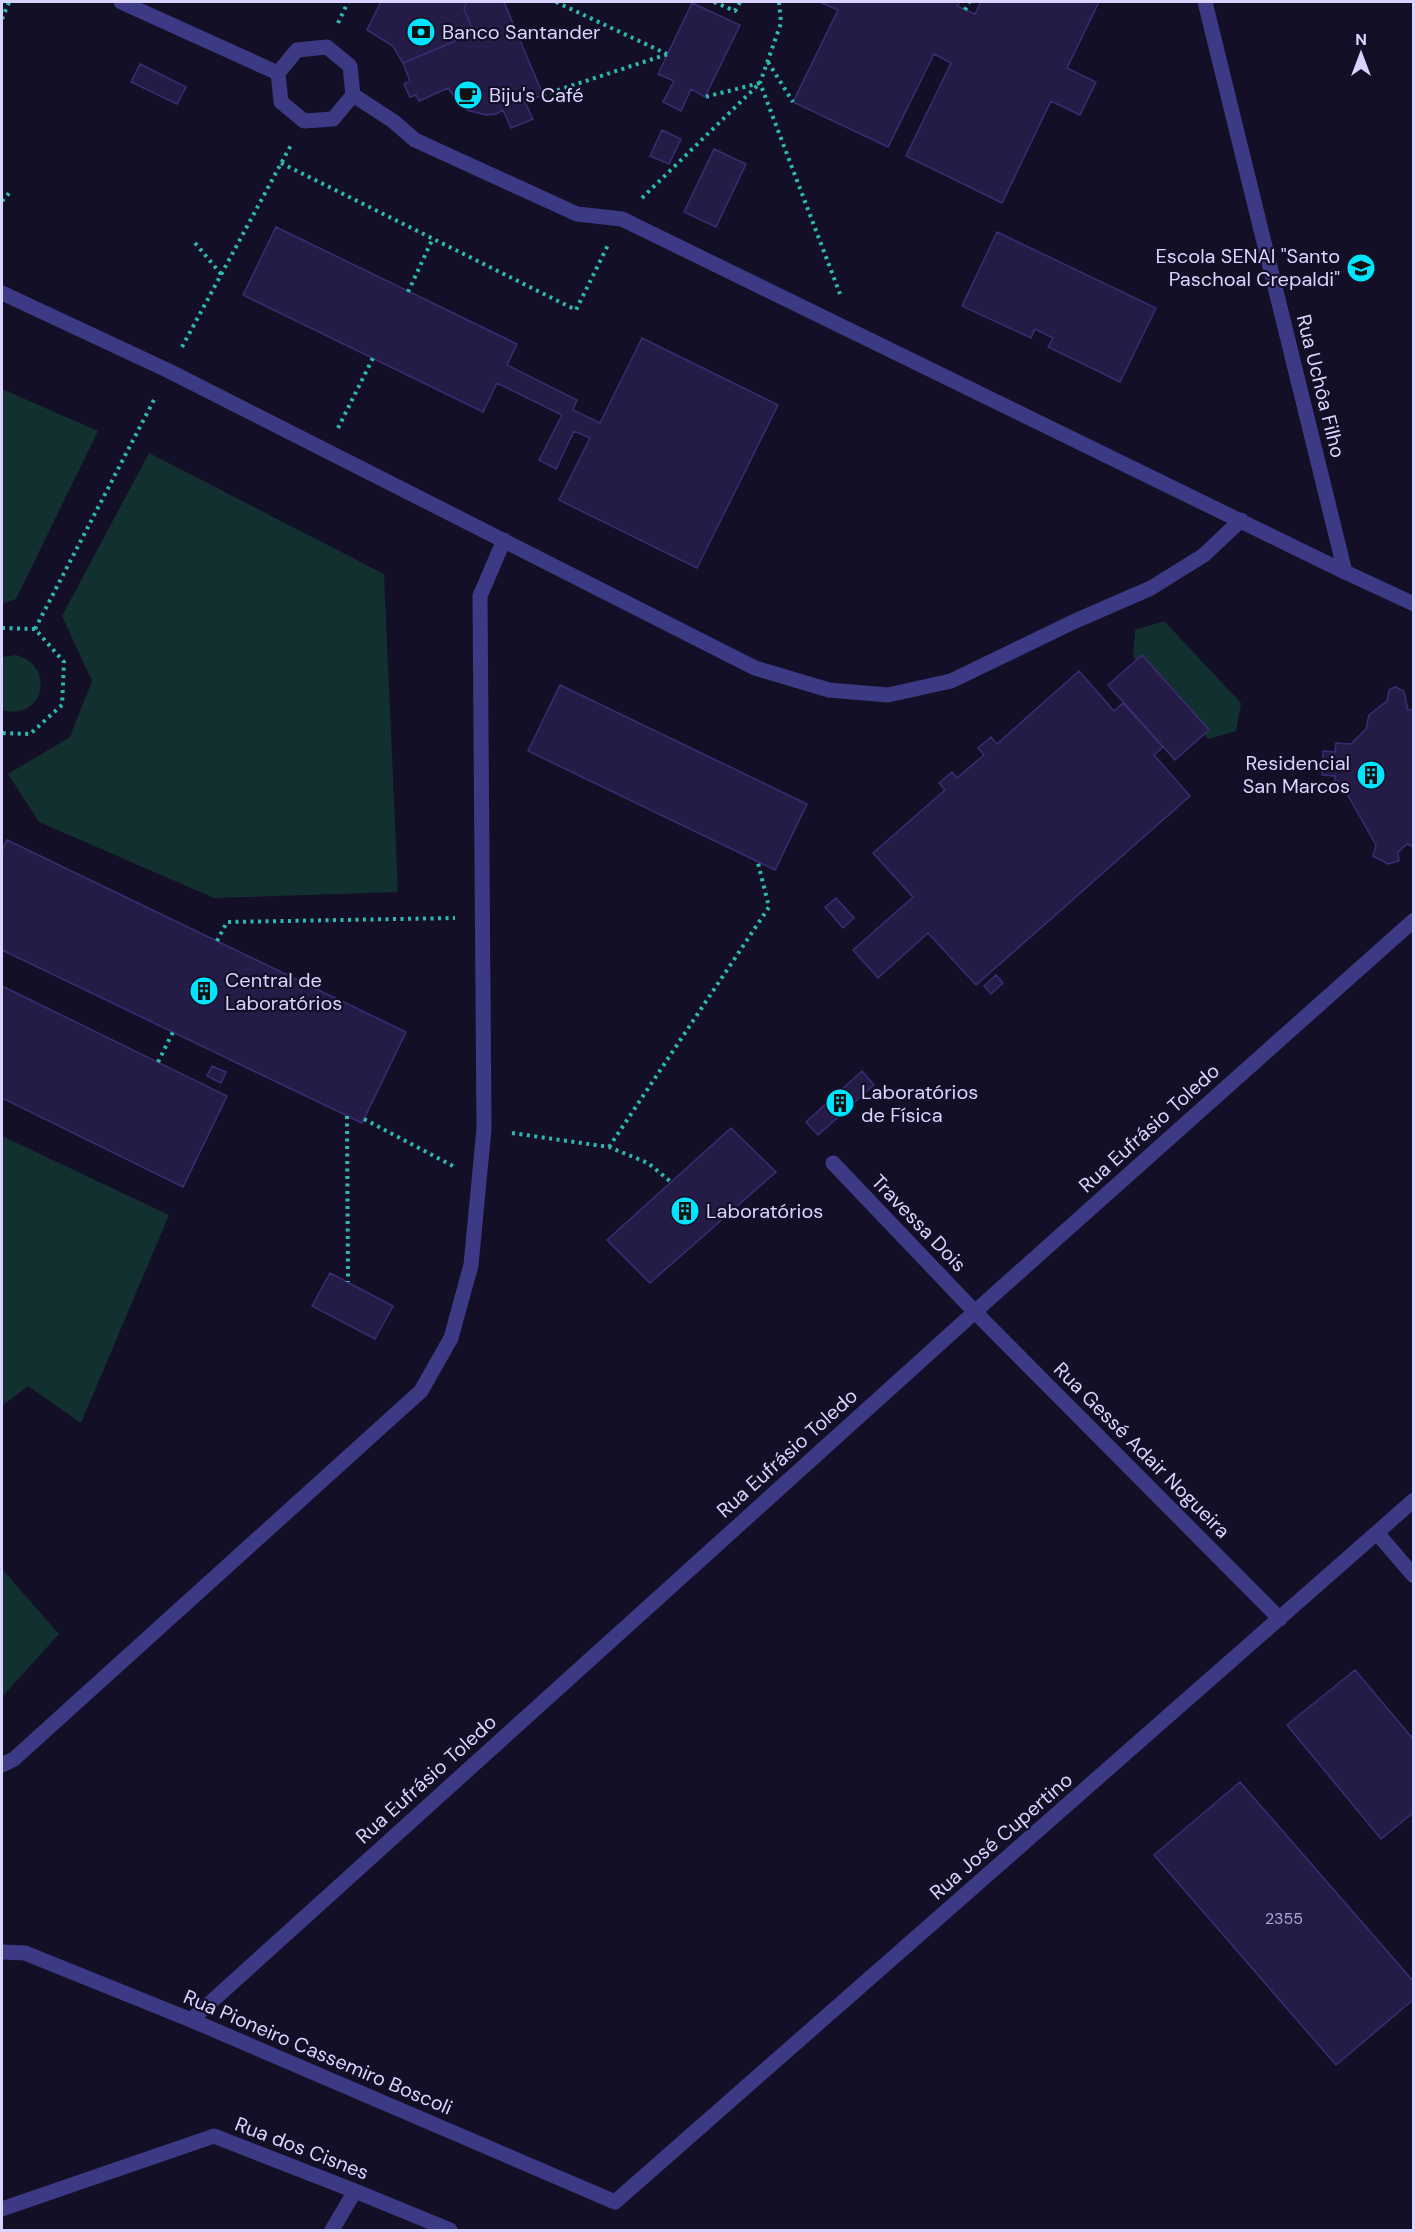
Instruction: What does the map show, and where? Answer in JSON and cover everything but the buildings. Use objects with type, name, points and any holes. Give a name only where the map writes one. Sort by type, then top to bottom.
[{"type":"street","points":[[121,2],[278,73]]},
{"type":"street","name":"Rua Uchôa Filho","points":[[1205,2],[1345,572]]},
{"type":"street","points":[[327,47],[350,66],[353,95],[333,119],[304,121],[281,102],[278,73],[297,50],[327,47]]},
{"type":"street","points":[[353,95],[393,121],[415,140],[577,214],[622,219],[1413,604]]},
{"type":"street","points":[[2,292],[169,371],[755,668],[829,690],[888,695],[951,681],[1073,622],[1151,588],[1204,555],[1241,520]]},
{"type":"street","points":[[2,1765],[14,1758],[421,1391],[452,1338],[471,1265],[484,1129],[480,596],[504,540]]},
{"type":"street","name":"Rua Eufrásio Toledo","points":[[191,2020],[975,1311],[1413,920]]},
{"type":"street","name":"Travessa Dois","points":[[833,1163],[975,1311]]},
{"type":"street","name":"Rua Gessé Adair Nogueira","points":[[975,1311],[1280,1619]]},
{"type":"street","name":"Rua José Cupertino","points":[[615,2202],[1413,1500]]},
{"type":"street","points":[[1377,1533],[1413,1576]]},
{"type":"street","name":"Rua Pioneiro Cassemiro Boscoli","points":[[2,1952],[25,1953],[191,2020],[615,2202]]},
{"type":"street","name":"Rua dos Cisnes","points":[[2,2209],[214,2136],[450,2230]]},
{"type":"street","points":[[332,2230],[355,2191]]},
{"type":"path","points":[[2,19],[9,2]]},
{"type":"path","points":[[543,95],[668,54],[556,2]]},
{"type":"path","points":[[714,2],[735,11],[740,2]]},
{"type":"path","points":[[281,163],[576,310],[622,219],[760,83],[781,22],[779,2]]},
{"type":"path","points":[[965,10],[969,2]]},
{"type":"path","points":[[767,61],[794,102]]},
{"type":"path","points":[[705,97],[760,83]]},
{"type":"path","points":[[760,83],[854,332]]},
{"type":"path","points":[[35,629],[169,371],[304,121]]},
{"type":"path","points":[[2,201],[12,189]]},
{"type":"path","points":[[408,291],[433,238]]},
{"type":"path","points":[[195,243],[221,274]]},
{"type":"path","points":[[327,451],[373,358]]},
{"type":"path","points":[[2,628],[35,629],[64,662],[62,705],[30,734],[2,733]]},
{"type":"path","points":[[609,1147],[769,907],[758,863]]},
{"type":"path","points":[[217,940],[227,922],[483,917]]},
{"type":"path","points":[[158,1062],[173,1032]]},
{"type":"path","points":[[347,1116],[348,1282]]},
{"type":"path","points":[[364,1119],[480,1180]]},
{"type":"path","points":[[484,1129],[609,1147],[648,1163],[671,1182]]},
{"type":"green space","points":[[2,389],[98,431],[16,599],[2,604]]},
{"type":"green space","points":[[149,453],[384,574],[398,892],[214,898],[39,822],[8,774],[70,737],[92,681],[62,616]]},
{"type":"green space","points":[[1164,621],[1241,703],[1236,731],[1208,739],[1133,657],[1135,630]]},
{"type":"green space","points":[[16,655],[29,661],[37,670],[41,681],[40,692],[35,701],[27,708],[16,712],[2,710],[2,657]]},
{"type":"green space","points":[[2,1136],[169,1215],[81,1423],[28,1386],[2,1406]]},
{"type":"green space","points":[[2,1569],[59,1634],[2,1697]]},
{"type":"place","name":"Banco Santander","points":[[421,32]]},
{"type":"place","name":"Biju's Café","points":[[468,95]]},
{"type":"place","name":"Escola SENAI \"Santo Paschoal Crepaldi\"","points":[[1361,268]]},
{"type":"place","name":"Residencial San Marcos","points":[[1371,775]]},
{"type":"place","name":"Central de Laboratórios","points":[[204,991]]},
{"type":"place","name":"Laboratórios de Física","points":[[840,1103]]},
{"type":"place","name":"Laboratórios","points":[[685,1211]]}]
